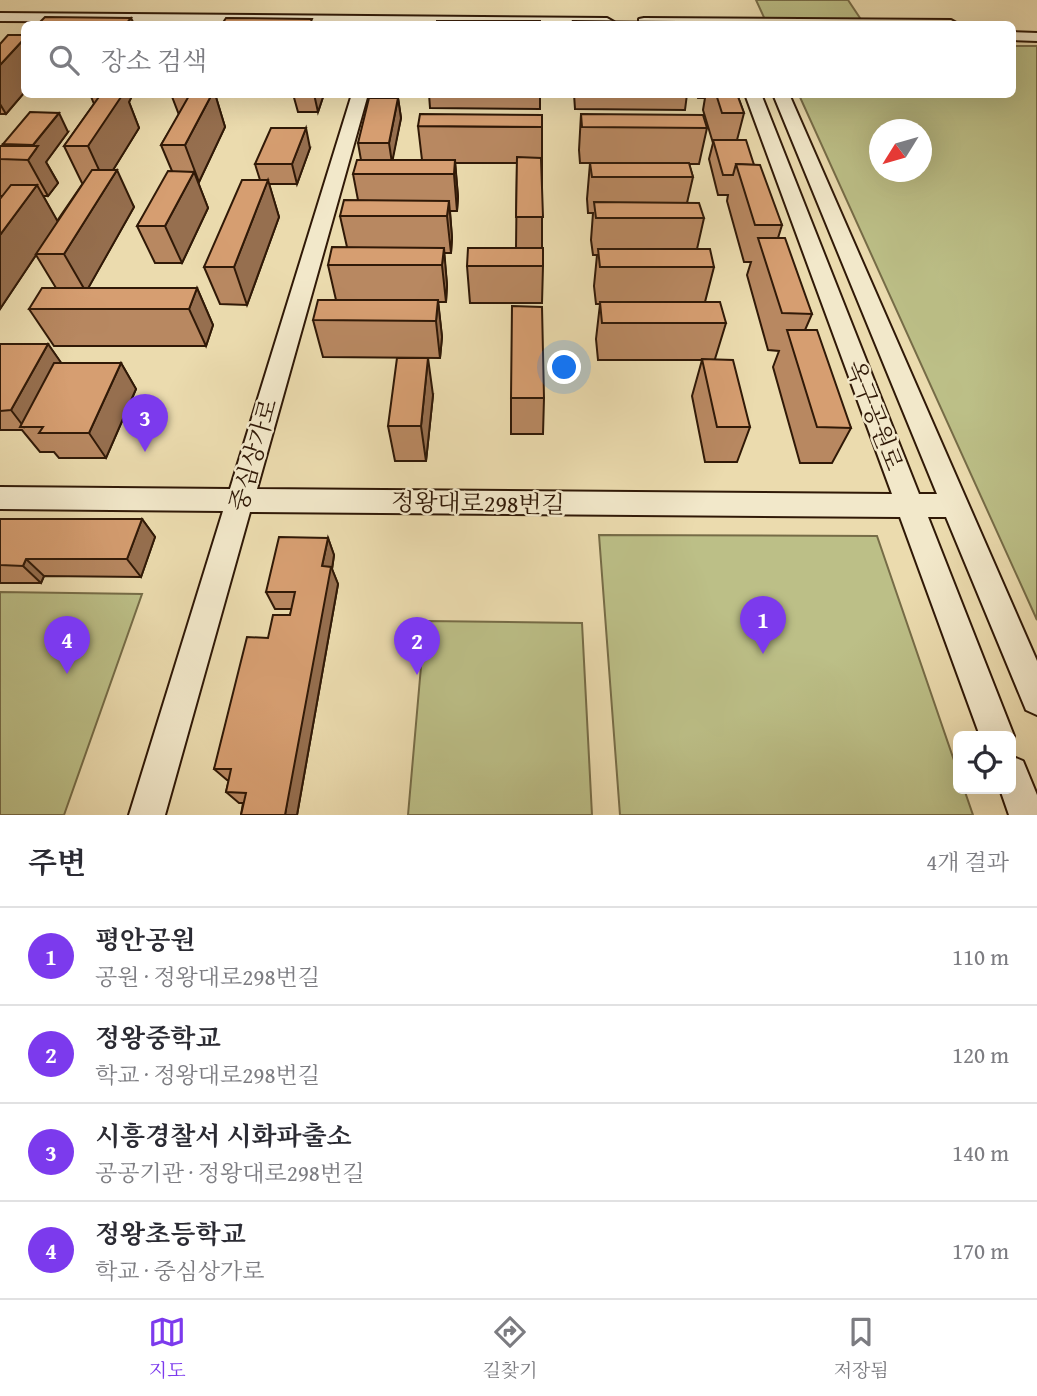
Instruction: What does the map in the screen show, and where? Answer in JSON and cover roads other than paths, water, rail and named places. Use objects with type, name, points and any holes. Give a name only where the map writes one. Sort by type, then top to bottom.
[{"type":"street","points":[[1,21],[20,0]]},
{"type":"street","points":[[744,8],[750,21]]},
{"type":"street","points":[[1,21],[383,17],[576,21]]},
{"type":"street","points":[[657,21],[724,19]]},
{"type":"street","points":[[1,21],[21,28]]},
{"type":"street","points":[[1016,25],[1037,25]]},
{"type":"street","points":[[1016,37],[1037,37]]},
{"type":"street","name":"중심상가로","points":[[147,815],[359,98]]},
{"type":"street","name":"옥구공원로","points":[[755,98],[995,731]]},
{"type":"street","name":"옥구공원로","points":[[783,98],[1037,699]]},
{"type":"street","name":"정왕대로298번길","points":[[0,498],[955,506]]},
{"type":"street","points":[[1016,787],[1027,815]]},
{"type":"place","name":"시흥경찰서 시화파출소","points":[[145,452]]},
{"type":"place","name":"평안공원","points":[[763,654]]},
{"type":"place","name":"정왕초등학교","points":[[67,674]]},
{"type":"place","name":"정왕중학교","points":[[417,675]]}]
